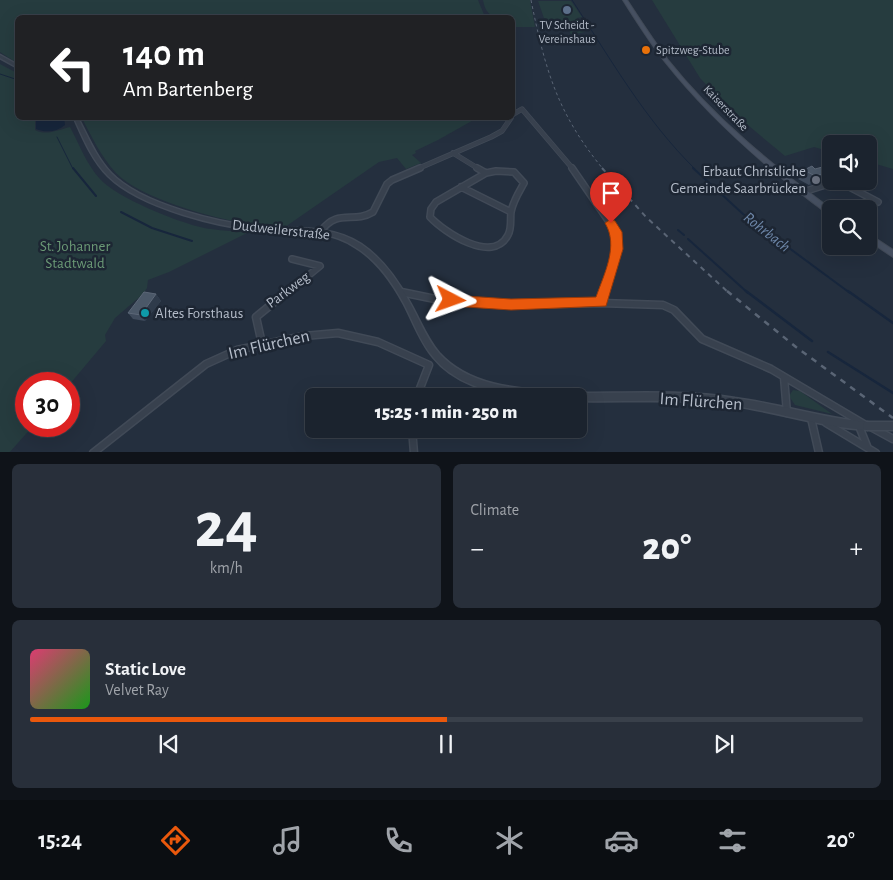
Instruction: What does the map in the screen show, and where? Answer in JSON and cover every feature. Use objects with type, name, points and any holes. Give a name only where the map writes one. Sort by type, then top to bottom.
[{"type":"main road","name":"Kaiserstraße","points":[[626,0],[638,20],[699,99],[762,159],[822,206]]},
{"type":"main road","points":[[877,243],[893,254]]},
{"type":"street","points":[[0,56],[15,65]]},
{"type":"street","points":[[515,114],[522,109],[582,180],[616,232],[617,249],[601,303]]},
{"type":"street","name":"Dudweilerstraße","points":[[77,120],[101,164],[111,176],[126,187],[188,214],[233,226],[267,230],[321,231],[348,239],[368,252],[388,272],[401,292]]},
{"type":"street","points":[[321,231],[325,224],[336,217],[362,216],[372,213],[377,208],[380,195],[387,184],[502,131],[509,120]]},
{"type":"street","points":[[453,153],[486,173]]},
{"type":"street","points":[[514,172],[521,177],[524,183],[511,212],[508,233],[501,242],[482,246],[467,242],[436,224],[430,217],[431,209],[436,202],[486,173],[514,172]]},
{"type":"street","points":[[803,192],[822,186]]},
{"type":"street","points":[[461,187],[511,212]]},
{"type":"street","points":[[855,190],[878,202]]},
{"type":"street","name":"Parkweg","points":[[262,344],[256,317],[259,312],[320,266],[292,259]]},
{"type":"street","points":[[401,292],[440,300],[511,305],[601,303],[669,307],[702,339],[720,350],[771,368],[844,413],[893,439]]},
{"type":"street","points":[[401,292],[428,343],[440,360],[460,375],[482,384],[503,388]]},
{"type":"street","name":"Im Flürchen","points":[[93,452],[217,358],[262,344],[324,333],[346,334],[391,347],[429,365]]},
{"type":"street","points":[[420,388],[429,365],[440,360]]},
{"type":"street","points":[[784,377],[787,413]]},
{"type":"street","name":"Im Flürchen","points":[[587,397],[707,399],[735,402],[811,418],[863,426],[893,426]]},
{"type":"street","points":[[811,418],[819,452]]},
{"type":"street","name":"Im Flürchen","points":[[822,420],[876,452]]},
{"type":"street","points":[[863,426],[867,447]]},
{"type":"street","points":[[413,438],[414,452]]},
{"type":"green space","points":[[0,0],[478,0],[484,15],[15,15],[15,62],[0,52]]},
{"type":"green space","points":[[483,0],[530,0],[535,27],[515,27],[515,15],[491,15],[484,6]]},
{"type":"green space","points":[[652,0],[893,0],[893,169],[877,164],[877,135],[822,135],[822,149],[814,147],[785,156],[732,112],[700,78]]},
{"type":"green space","points":[[538,1],[571,1],[582,17],[577,18],[585,32],[571,35],[566,23],[545,21]]},
{"type":"green space","name":"St. Johanner Stadtwald","points":[[0,64],[15,72],[15,120],[35,120],[35,130],[39,132],[52,132],[70,127],[91,167],[100,179],[109,186],[152,210],[185,223],[225,231],[249,232],[169,272],[148,280],[147,288],[143,294],[115,318],[105,335],[106,341],[80,372],[15,372],[15,437],[23,437],[10,452],[0,452]]},
{"type":"green space","points":[[83,120],[473,120],[415,151],[416,153],[412,155],[421,163],[406,169],[397,158],[379,162],[285,227],[245,223],[196,212],[149,194],[130,184],[116,173],[101,154]]},
{"type":"green space","points":[[793,390],[800,391],[832,414],[795,405],[789,396]]},
{"type":"water","points":[[36,120],[64,120],[65,125],[55,130],[36,129]]},
{"type":"building","points":[[812,166],[815,169],[822,167],[822,174],[815,176],[804,170]]},
{"type":"building","points":[[144,292],[156,294],[141,315],[128,313]]},
{"type":"waterway","name":"Rohrbach","points":[[572,0],[644,109],[695,169]]},
{"type":"waterway","points":[[0,74],[15,79]]},
{"type":"waterway","points":[[57,137],[73,169]]},
{"type":"waterway","points":[[73,168],[96,196]]},
{"type":"waterway","name":"Rohrbach","points":[[693,168],[743,214],[850,293]]},
{"type":"waterway","points":[[121,212],[152,228],[192,241]]},
{"type":"waterway","points":[[678,230],[684,235]]},
{"type":"waterway","points":[[688,239],[748,293]]},
{"type":"waterway","points":[[746,291],[812,341]]},
{"type":"waterway","name":"Rohrbach","points":[[848,291],[893,323]]},
{"type":"waterway","points":[[828,352],[893,393]]},
{"type":"railway","points":[[531,0],[542,48],[555,89],[574,129],[603,169]]},
{"type":"railway","points":[[602,168],[646,217],[729,293]]},
{"type":"railway","points":[[727,291],[796,347],[893,418]]},
{"type":"place","name":"TV Scheidt - Vereinshaus","points":[[567,10]]},
{"type":"place","name":"Spitzweg-Stube","points":[[646,50]]},
{"type":"place","name":"Erbaut Christliche Gemeinde Saarbrücken","points":[[816,180]]},
{"type":"place","name":"Altes Forsthaus","points":[[145,313]]},
{"type":"route","points":[[451,300],[511,305],[601,303],[617,249],[616,232],[611,223]]}]
